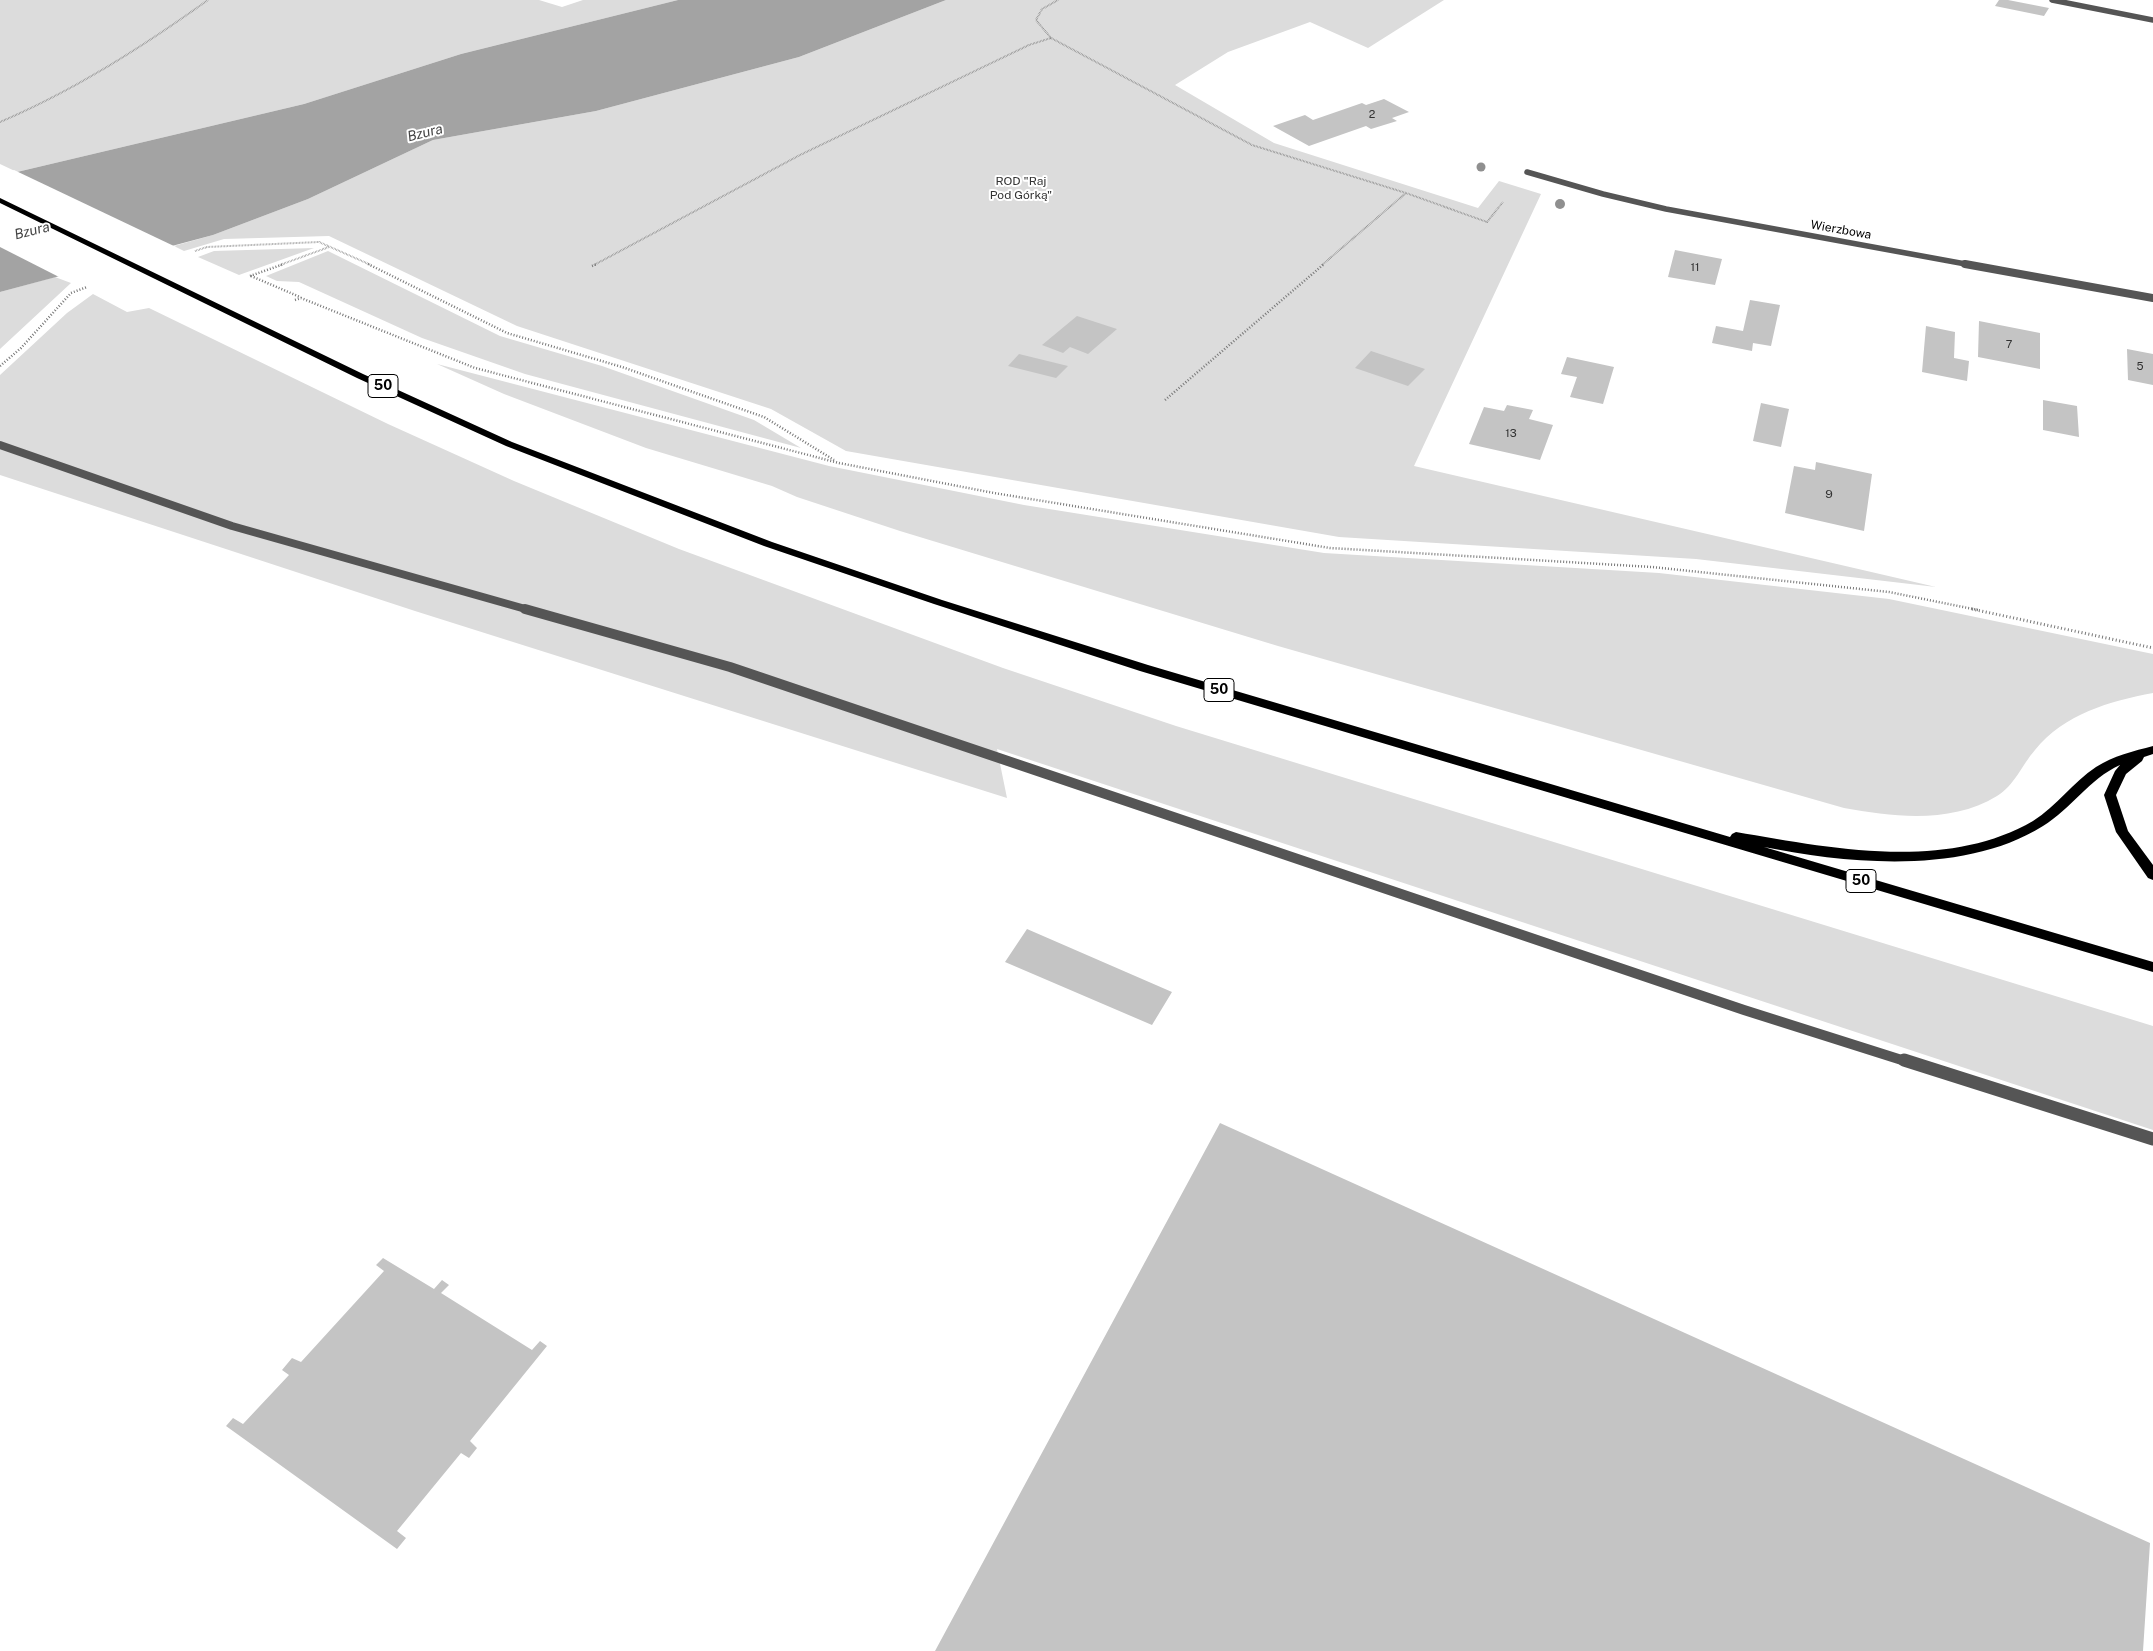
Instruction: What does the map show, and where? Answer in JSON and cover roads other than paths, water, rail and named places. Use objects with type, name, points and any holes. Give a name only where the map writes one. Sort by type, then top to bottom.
[{"type":"main road","name":"50","points":[[0,200],[369,380],[509,444],[759,541],[929,600],[1144,668],[2153,967]]},
{"type":"main road","points":[[1673,825],[1828,853],[1876,856],[1932,854],[1984,846],[2030,828],[2052,815],[2093,775],[2105,767],[2150,751]]},
{"type":"main road","points":[[2150,751],[2121,772],[2110,795],[2122,832],[2153,875]]},
{"type":"main road","points":[[2049,936],[2153,976]]},
{"type":"street","points":[[2052,0],[2152,18]]},
{"type":"street","name":"Wierzbowa","points":[[1527,172],[1603,194],[1692,214],[2153,298]]},
{"type":"street","points":[[0,445],[232,526],[730,667],[1734,1007],[2153,1139]]},
{"type":"water","name":"Bzura","points":[[678,0],[946,0],[799,57],[596,111],[433,140],[308,199],[213,235],[0,292],[0,178],[17,172],[304,104],[461,54]]},
{"type":"park label","name":"ROD \"Raj Pod Górką\"","points":[[1021,188]]}]
